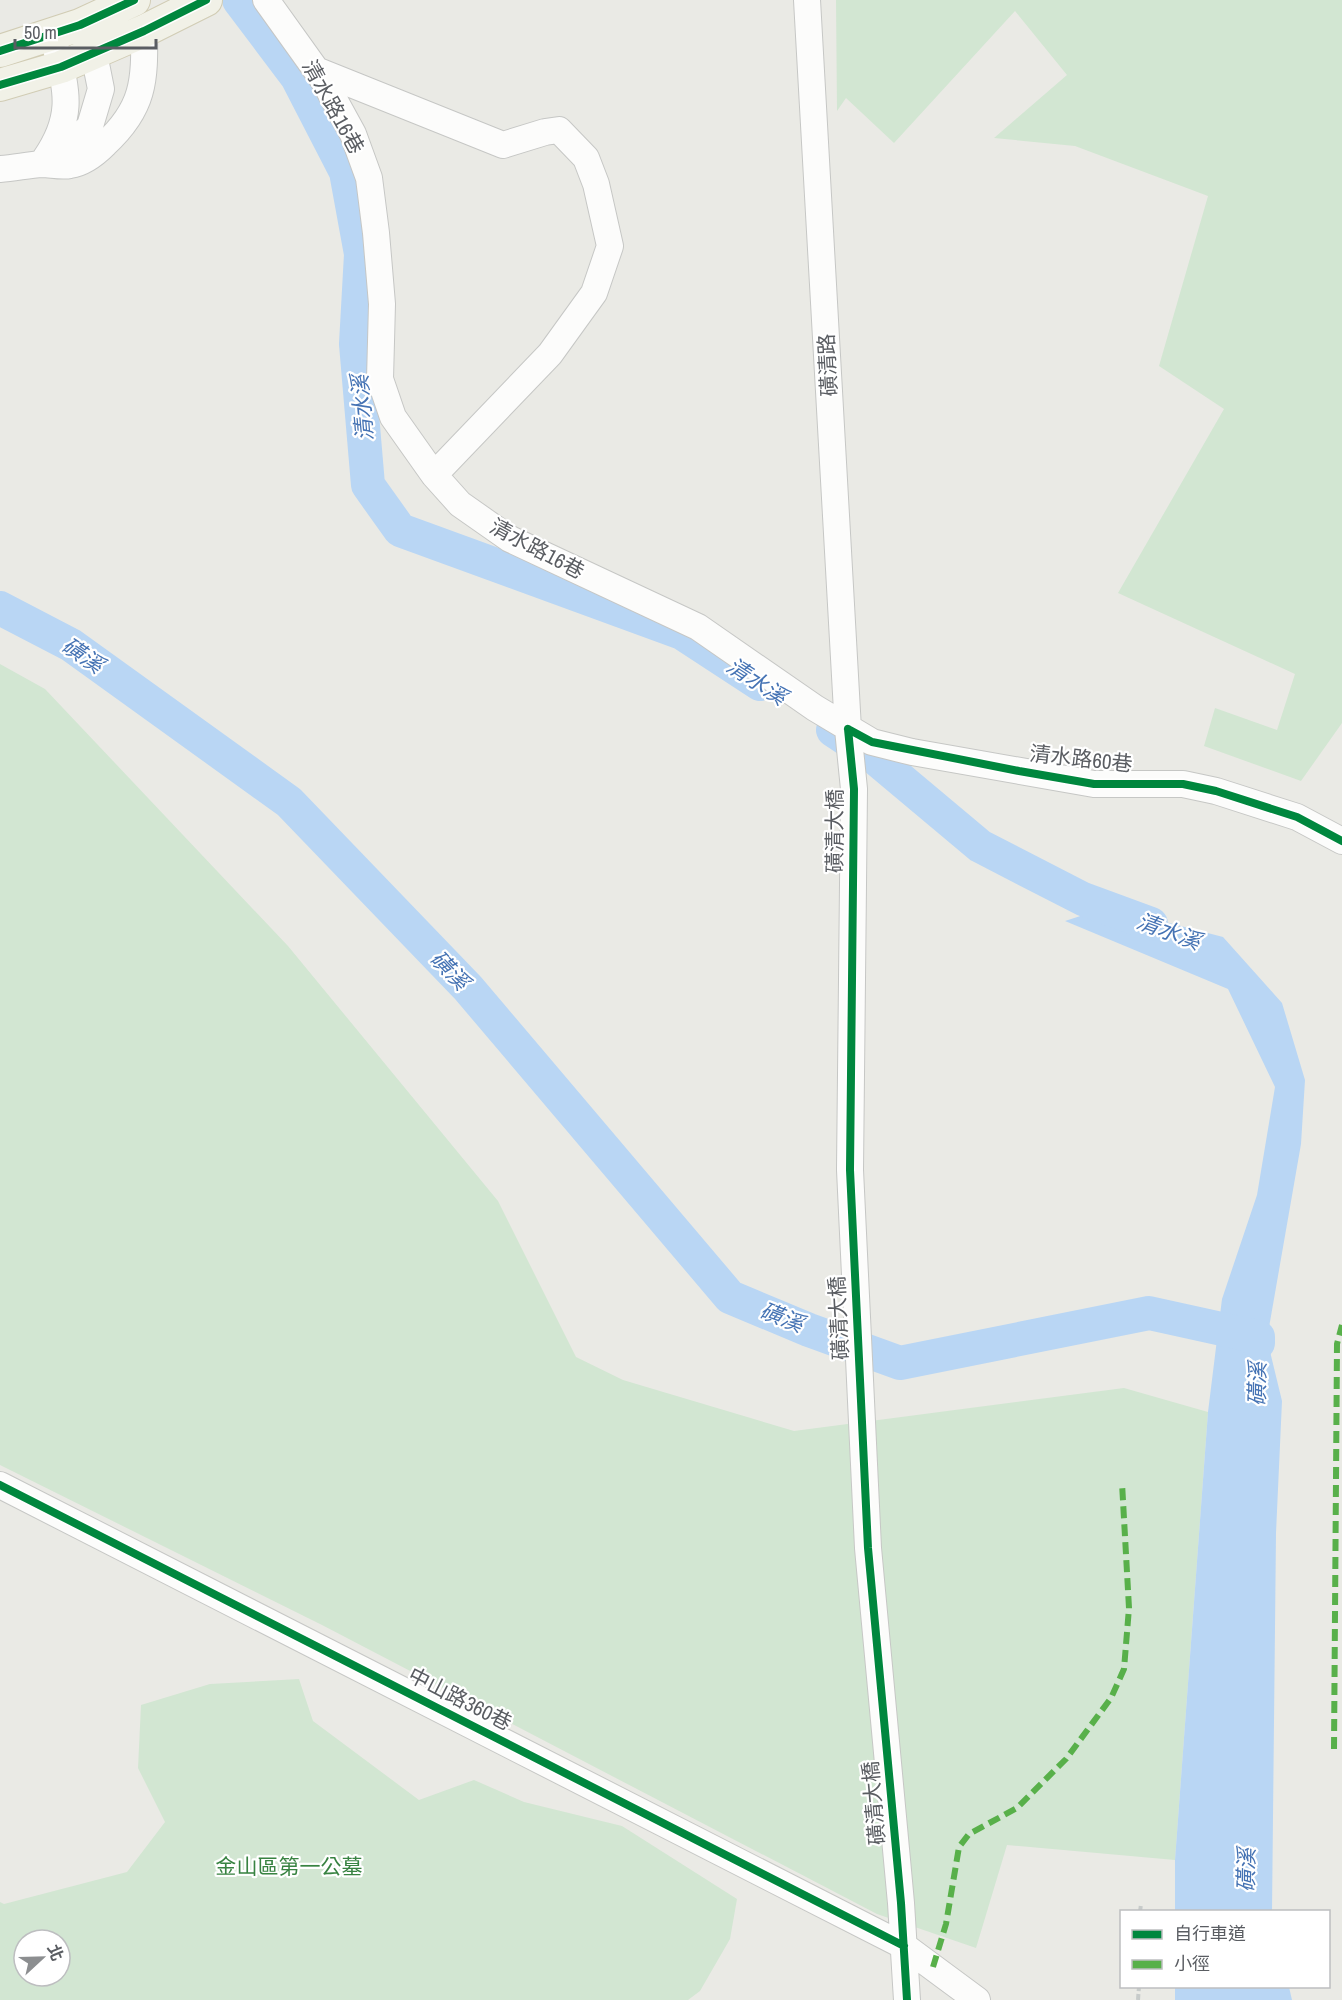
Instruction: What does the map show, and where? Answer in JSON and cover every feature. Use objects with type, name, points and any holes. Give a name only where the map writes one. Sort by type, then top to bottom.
[{"type":"main road","points":[[0,51],[66,29],[134,0]]},
{"type":"main road","points":[[0,85],[61,67],[94,54],[206,0]]},
{"type":"street","name":"清水路16巷","points":[[266,0],[324,81],[353,134],[369,178],[382,304],[380,379],[393,417],[434,475],[460,504],[510,539],[698,627],[848,729]]},
{"type":"street","name":"磺清路","points":[[807,0],[848,729]]},
{"type":"street","points":[[42,164],[73,144],[90,126],[101,89],[94,54],[66,29]]},
{"type":"street","points":[[42,164],[58,141],[66,112],[61,67],[66,29]]},
{"type":"street","points":[[0,169],[42,164],[70,165],[94,154],[118,132],[136,106],[141,87],[145,71],[144,31]]},
{"type":"street","points":[[316,70],[503,145],[559,130],[586,158],[596,184],[610,246],[594,292],[550,354],[434,475]]},
{"type":"street","name":"清水路60巷","points":[[848,729],[872,742],[1019,771],[1094,783],[1184,784],[1216,791],[1297,817],[1342,841]]},
{"type":"street","name":"磺清大橋","points":[[848,729],[854,789],[850,1170],[868,1548],[904,1946]]},
{"type":"street","name":"中山路360巷","points":[[0,1485],[904,1946],[977,2000]]},
{"type":"street","points":[[904,1946],[907,2000]]},
{"type":"path","points":[[1140,1910],[1141,1904]]},
{"type":"green space","points":[[836,0],[1342,0],[1342,723],[1301,781],[1204,746],[1215,708],[1277,730],[1295,674],[1118,593],[1224,409],[1159,366],[1208,196],[1075,146],[994,138],[1067,75],[1015,11],[894,143],[846,98],[837,111]]},
{"type":"green space","points":[[0,664],[45,689],[288,946],[498,1201],[576,1357],[623,1380],[794,1431],[1124,1388],[1208,1412],[1175,1860],[1007,1845],[976,1948],[877,1914],[322,1625],[0,1465]]},
{"type":"green space","name":"金山區第一公墓","points":[[299,1679],[313,1721],[419,1800],[474,1780],[524,1802],[622,1826],[737,1899],[730,1939],[700,1991],[688,2000],[0,2000],[0,1902],[4,1904],[127,1872],[165,1822],[138,1768],[141,1705],[210,1684]]},
{"type":"water","points":[[1108,907],[1223,937],[1282,1003],[1305,1080],[1301,1144],[1267,1339],[1282,1401],[1276,1533],[1272,1910],[1175,1910],[1175,1860],[1208,1412],[1222,1299],[1257,1195],[1275,1087],[1228,989],[1065,921]]},
{"type":"water","points":[[1175,1988],[1289,1988],[1292,2000],[1175,2000]]},
{"type":"waterway","name":"清水溪","points":[[239,0],[297,77],[346,172],[361,254],[356,344],[368,485],[400,530],[682,633],[760,684]]},
{"type":"waterway","name":"磺溪","points":[[0,608],[71,645],[289,802],[468,988],[730,1297],[809,1330],[900,1363],[1149,1313],[1258,1337],[1258,1343]]},
{"type":"waterway","name":"清水溪","points":[[833,730],[875,758],[980,846],[1083,899],[1151,924]]},
{"type":"marked path","points":[[1334,1749],[1337,1344],[1342,1325]]},
{"type":"marked path","points":[[933,1967],[946,1924],[959,1847],[969,1834],[1017,1808],[1066,1759],[1111,1698],[1124,1669],[1129,1608],[1122,1483]]},
{"type":"cycle path","points":[[0,51],[80,25],[134,0]]},
{"type":"cycle path","points":[[0,85],[61,67],[144,31],[206,0]]},
{"type":"cycle path","points":[[848,729],[854,789],[850,1170],[868,1548],[901,1903],[907,2000]]},
{"type":"cycle path","points":[[848,729],[872,742],[1094,784],[1183,784],[1216,791],[1297,817],[1342,841]]},
{"type":"cycle path","points":[[0,1485],[904,1946]]}]
